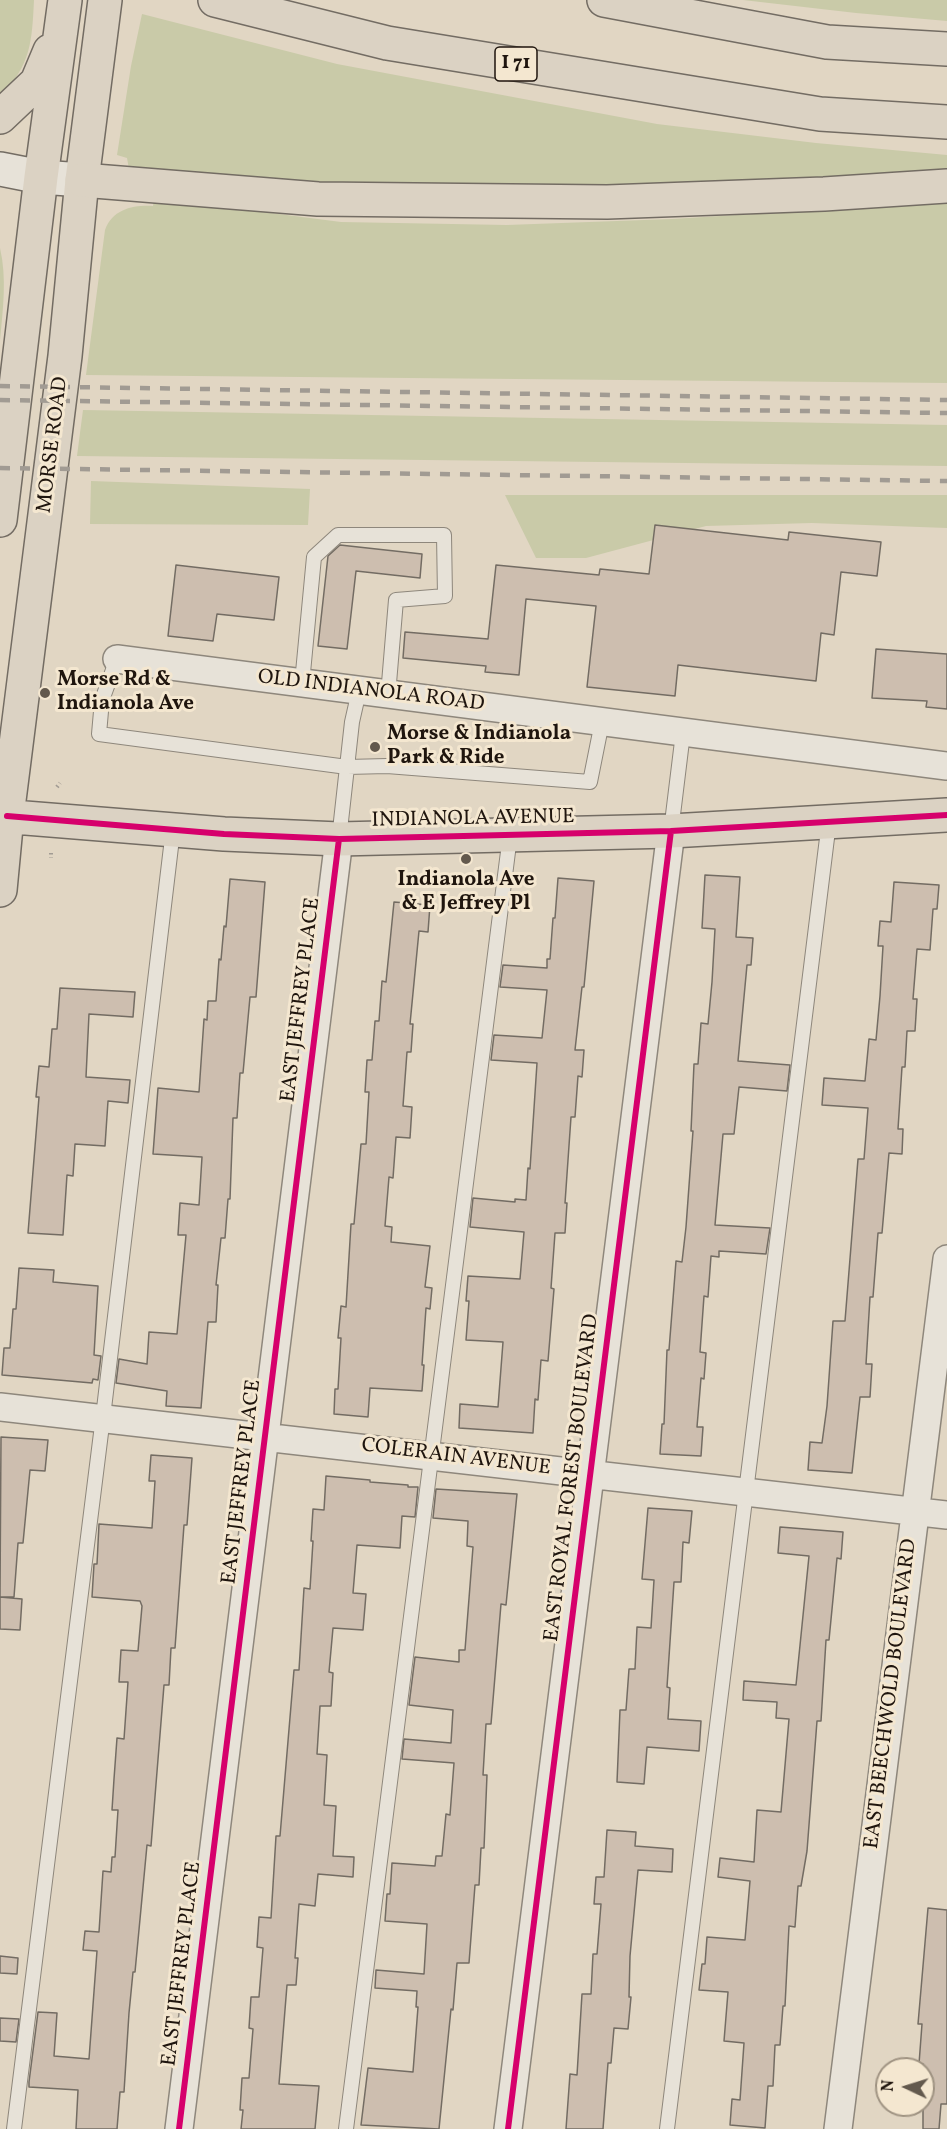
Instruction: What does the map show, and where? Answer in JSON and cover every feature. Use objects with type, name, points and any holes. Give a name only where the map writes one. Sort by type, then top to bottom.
[{"type":"main road","name":"MORSE ROAD","points":[[0,890],[3,816],[65,356],[82,180],[105,0]]},
{"type":"main road","name":"I 71","points":[[215,0],[387,43],[820,114],[947,122]]},
{"type":"main road","points":[[604,0],[827,42],[947,49]]},
{"type":"main road","points":[[0,117],[37,82],[64,11]]},
{"type":"main road","points":[[0,520],[41,177],[64,11]]},
{"type":"main road","points":[[0,169],[41,177],[318,199],[607,202],[824,194],[947,186]]},
{"type":"main road","name":"INDIANOLA AVENUE","points":[[3,816],[173,830],[339,839],[671,831],[947,815]]},
{"type":"street","name":"OLD INDIANOLA ROAD","points":[[117,659],[947,766]]},
{"type":"street","name":"EAST ROYAL FOREST BOULEVARD","points":[[508,2129],[671,831]]},
{"type":"street","name":"EAST JEFFREY PLACE","points":[[179,2129],[339,839]]},
{"type":"street","name":"EAST BEECHWOLD BOULEVARD","points":[[838,2129],[947,1259]]},
{"type":"street","name":"COLERAIN AVENUE","points":[[0,1407],[947,1515]]},
{"type":"lane","points":[[302,683],[314,557],[338,535],[444,535],[445,596],[396,600],[388,694]]},
{"type":"lane","points":[[117,659],[102,700],[99,734],[347,767],[387,766],[590,782],[602,722]]},
{"type":"lane","points":[[339,839],[352,722],[359,691]]},
{"type":"lane","points":[[671,831],[683,733]]},
{"type":"lane","points":[[667,2129],[829,822]]},
{"type":"lane","points":[[14,2129],[103,1418],[173,830]]},
{"type":"lane","points":[[346,2129],[510,836]]},
{"type":"green space","points":[[0,0],[34,0],[28,52],[18,74],[0,96]]},
{"type":"green space","points":[[743,0],[947,0],[947,21],[856,13]]},
{"type":"green space","points":[[142,14],[337,64],[657,124],[816,143],[947,155],[947,172],[428,192],[129,169],[127,158],[117,155]]},
{"type":"green space","points":[[154,198],[341,222],[507,225],[672,219],[947,202],[947,383],[86,375],[105,230],[118,213],[138,206],[153,206]]},
{"type":"green space","points":[[0,248],[4,282],[0,340]]},
{"type":"green space","points":[[83,410],[947,425],[947,466],[77,456]]},
{"type":"green space","points":[[91,481],[310,489],[308,525],[90,524]]},
{"type":"green space","points":[[505,495],[947,495],[947,528],[812,523],[706,526],[586,558],[536,558]]},
{"type":"building","points":[[655,525],[788,540],[789,532],[881,542],[877,576],[841,572],[834,635],[821,633],[816,681],[678,665],[675,696],[587,687],[596,606],[526,599],[519,675],[485,672],[486,666],[403,658],[405,632],[488,639],[496,565],[599,575],[600,569],[649,574]]},
{"type":"building","points":[[340,545],[422,554],[420,578],[356,571],[347,649],[318,646],[328,556]]},
{"type":"building","points":[[176,565],[279,577],[274,620],[217,614],[213,641],[168,636]]},
{"type":"building","points":[[876,649],[947,654],[947,709],[926,707],[927,701],[872,698]]},
{"type":"building","points":[[705,875],[740,877],[736,937],[753,938],[751,965],[747,965],[738,1061],[790,1065],[787,1091],[739,1087],[734,1134],[723,1134],[715,1225],[770,1228],[766,1254],[719,1251],[719,1257],[711,1256],[708,1297],[704,1296],[700,1352],[706,1353],[704,1379],[701,1378],[697,1427],[703,1427],[701,1456],[660,1454],[676,1261],[682,1262],[686,1227],[693,1131],[691,1131],[694,1064],[698,1064],[701,1023],[708,1024],[712,982],[715,929],[702,928]]},
{"type":"building","points":[[558,878],[594,881],[584,987],[582,987],[575,1050],[584,1050],[582,1077],[578,1076],[575,1117],[571,1117],[565,1233],[555,1233],[551,1288],[554,1289],[548,1361],[541,1360],[533,1433],[459,1428],[460,1404],[498,1407],[503,1342],[466,1340],[468,1276],[520,1279],[524,1232],[470,1227],[473,1198],[515,1202],[515,1199],[526,1200],[528,1168],[530,1169],[537,1063],[491,1060],[494,1035],[542,1038],[547,990],[500,987],[503,965],[547,968],[547,959],[550,959]]},
{"type":"building","points":[[230,879],[265,882],[256,997],[250,997],[243,1073],[240,1073],[237,1118],[233,1118],[230,1199],[228,1199],[225,1238],[221,1238],[216,1285],[218,1285],[216,1322],[208,1322],[201,1408],[166,1406],[167,1391],[116,1383],[119,1359],[147,1364],[149,1332],[177,1334],[186,1235],[178,1235],[180,1203],[199,1205],[202,1157],[153,1154],[158,1088],[199,1092],[204,1019],[207,1020],[208,1001],[216,1001],[219,959],[221,960],[224,926],[226,927]]},
{"type":"building","points":[[894,882],[939,885],[937,909],[933,909],[930,950],[917,949],[913,999],[917,999],[915,1031],[907,1031],[905,1067],[902,1067],[898,1129],[903,1129],[902,1154],[889,1153],[882,1233],[878,1233],[873,1297],[870,1297],[866,1364],[872,1364],[870,1397],[860,1397],[852,1473],[808,1470],[810,1442],[822,1443],[833,1321],[845,1321],[858,1159],[864,1159],[868,1108],[822,1105],[824,1078],[865,1081],[869,1039],[876,1040],[883,946],[878,946],[880,921],[891,922]]},
{"type":"building","points":[[394,902],[430,905],[428,932],[419,931],[410,1024],[413,1024],[411,1052],[407,1052],[403,1106],[412,1107],[410,1138],[396,1137],[393,1178],[389,1177],[385,1226],[392,1227],[391,1242],[430,1246],[425,1287],[432,1288],[430,1309],[426,1308],[422,1391],[370,1388],[368,1417],[334,1414],[335,1389],[338,1389],[341,1338],[338,1338],[341,1306],[346,1307],[351,1224],[354,1224],[361,1144],[366,1144],[369,1092],[365,1092],[367,1060],[372,1060],[375,1021],[379,1021],[382,981],[386,982]]},
{"type":"building","points":[[60,988],[135,992],[133,1017],[89,1014],[86,1077],[130,1080],[128,1103],[108,1101],[105,1146],[75,1144],[73,1176],[67,1175],[63,1235],[28,1233],[39,1097],[36,1097],[39,1066],[49,1067],[52,1029],[57,1029]]},
{"type":"building","points":[[19,1268],[54,1270],[53,1282],[98,1286],[94,1355],[101,1356],[98,1380],[93,1379],[92,1383],[2,1375],[4,1348],[10,1348]]},
{"type":"building","points":[[1,1437],[48,1440],[45,1471],[30,1470],[23,1543],[18,1543],[14,1597],[0,1597]]},
{"type":"building","points":[[151,1455],[192,1458],[187,1525],[184,1525],[175,1648],[171,1648],[169,1685],[164,1685],[151,1846],[147,1845],[129,2013],[124,2092],[120,2092],[117,2129],[76,2129],[78,2090],[29,2087],[29,2082],[38,2012],[57,2013],[54,2056],[89,2059],[97,1951],[83,1950],[85,1931],[99,1932],[103,1871],[111,1872],[112,1857],[115,1857],[118,1810],[112,1810],[117,1738],[124,1739],[128,1682],[119,1682],[121,1650],[138,1651],[142,1606],[140,1601],[92,1597],[94,1564],[97,1564],[99,1524],[152,1528],[155,1481],[149,1481]]},
{"type":"building","points":[[326,1476],[418,1487],[415,1517],[402,1516],[400,1548],[357,1545],[353,1593],[366,1594],[363,1630],[333,1628],[329,1672],[333,1673],[331,1706],[320,1706],[317,1754],[327,1755],[324,1805],[336,1806],[333,1856],[354,1857],[353,1877],[318,1874],[315,1906],[299,1904],[295,1958],[298,1958],[296,1985],[287,1985],[279,2084],[319,2086],[315,2129],[241,2129],[242,2078],[249,2078],[253,2029],[249,2028],[251,1997],[259,1997],[263,1948],[257,1947],[259,1917],[271,1918],[276,1836],[280,1836],[294,1670],[299,1670],[304,1588],[310,1589],[313,1509],[324,1510]]},
{"type":"building","points":[[436,1489],[517,1494],[506,1605],[501,1604],[491,1724],[486,1724],[483,1775],[487,1775],[484,1848],[481,1848],[479,1885],[475,1885],[469,1963],[457,1963],[439,2129],[361,2125],[368,2068],[413,2072],[417,1991],[375,1988],[376,1970],[424,1974],[427,1924],[385,1921],[392,1863],[435,1866],[436,1856],[442,1856],[446,1814],[450,1815],[454,1763],[402,1759],[404,1739],[451,1743],[453,1710],[409,1705],[415,1657],[459,1662],[459,1650],[465,1650],[473,1547],[467,1546],[468,1521],[433,1518]]},
{"type":"building","points":[[648,1508],[692,1511],[689,1543],[683,1542],[681,1582],[674,1582],[667,1687],[670,1688],[668,1719],[701,1721],[699,1751],[647,1747],[644,1784],[617,1782],[620,1710],[626,1710],[629,1669],[635,1669],[637,1627],[651,1628],[654,1580],[642,1579]]},
{"type":"building","points":[[780,1527],[843,1532],[841,1559],[837,1558],[829,1640],[826,1640],[821,1721],[817,1721],[807,1851],[801,1886],[798,1886],[795,1927],[789,1926],[785,2006],[783,2006],[780,2045],[775,2045],[773,2086],[768,2086],[765,2128],[730,2125],[732,2099],[740,2100],[744,2043],[724,2041],[728,1992],[699,1990],[702,1964],[705,1964],[707,1937],[745,1940],[750,1881],[718,1877],[720,1858],[754,1862],[757,1810],[781,1812],[789,1719],[776,1718],[777,1702],[743,1700],[744,1681],[796,1685],[809,1556],[778,1553]]},
{"type":"building","points":[[0,1597],[22,1599],[20,1630],[0,1629]]},
{"type":"building","points":[[607,1830],[636,1832],[635,1846],[673,1849],[672,1872],[638,1870],[630,1956],[629,1997],[631,1997],[628,2029],[614,2028],[611,2063],[608,2063],[603,2129],[566,2129],[570,2074],[577,2075],[582,1994],[591,1994],[593,1954],[597,1954],[601,1904],[594,1904],[596,1877],[604,1877]]},
{"type":"building","points":[[928,1908],[947,1910],[947,2104],[941,2104],[939,2129],[923,2129],[923,2117],[935,2117],[935,2057],[920,2057],[922,2024],[918,2024]]},
{"type":"building","points":[[0,1956],[18,1958],[17,1974],[0,1973]]},
{"type":"building","points":[[0,2018],[19,2019],[16,2042],[0,2041]]},
{"type":"railway","points":[[0,386],[947,400]]},
{"type":"railway","points":[[0,400],[947,413]]},
{"type":"railway","points":[[0,468],[947,481]]},
{"type":"cycle path","points":[[7,816],[224,834],[339,839],[671,831],[947,815]]},
{"type":"cycle path","points":[[508,2129],[671,831]]},
{"type":"cycle path","points":[[179,2129],[339,839]]},
{"type":"place","name":"Morse Rd & Indianola Ave","points":[[45,693]]},
{"type":"place","name":"Morse & Indianola Park & Ride","points":[[375,747]]},
{"type":"place","name":"Indianola Ave & E Jeffrey Pl","points":[[466,859]]}]
